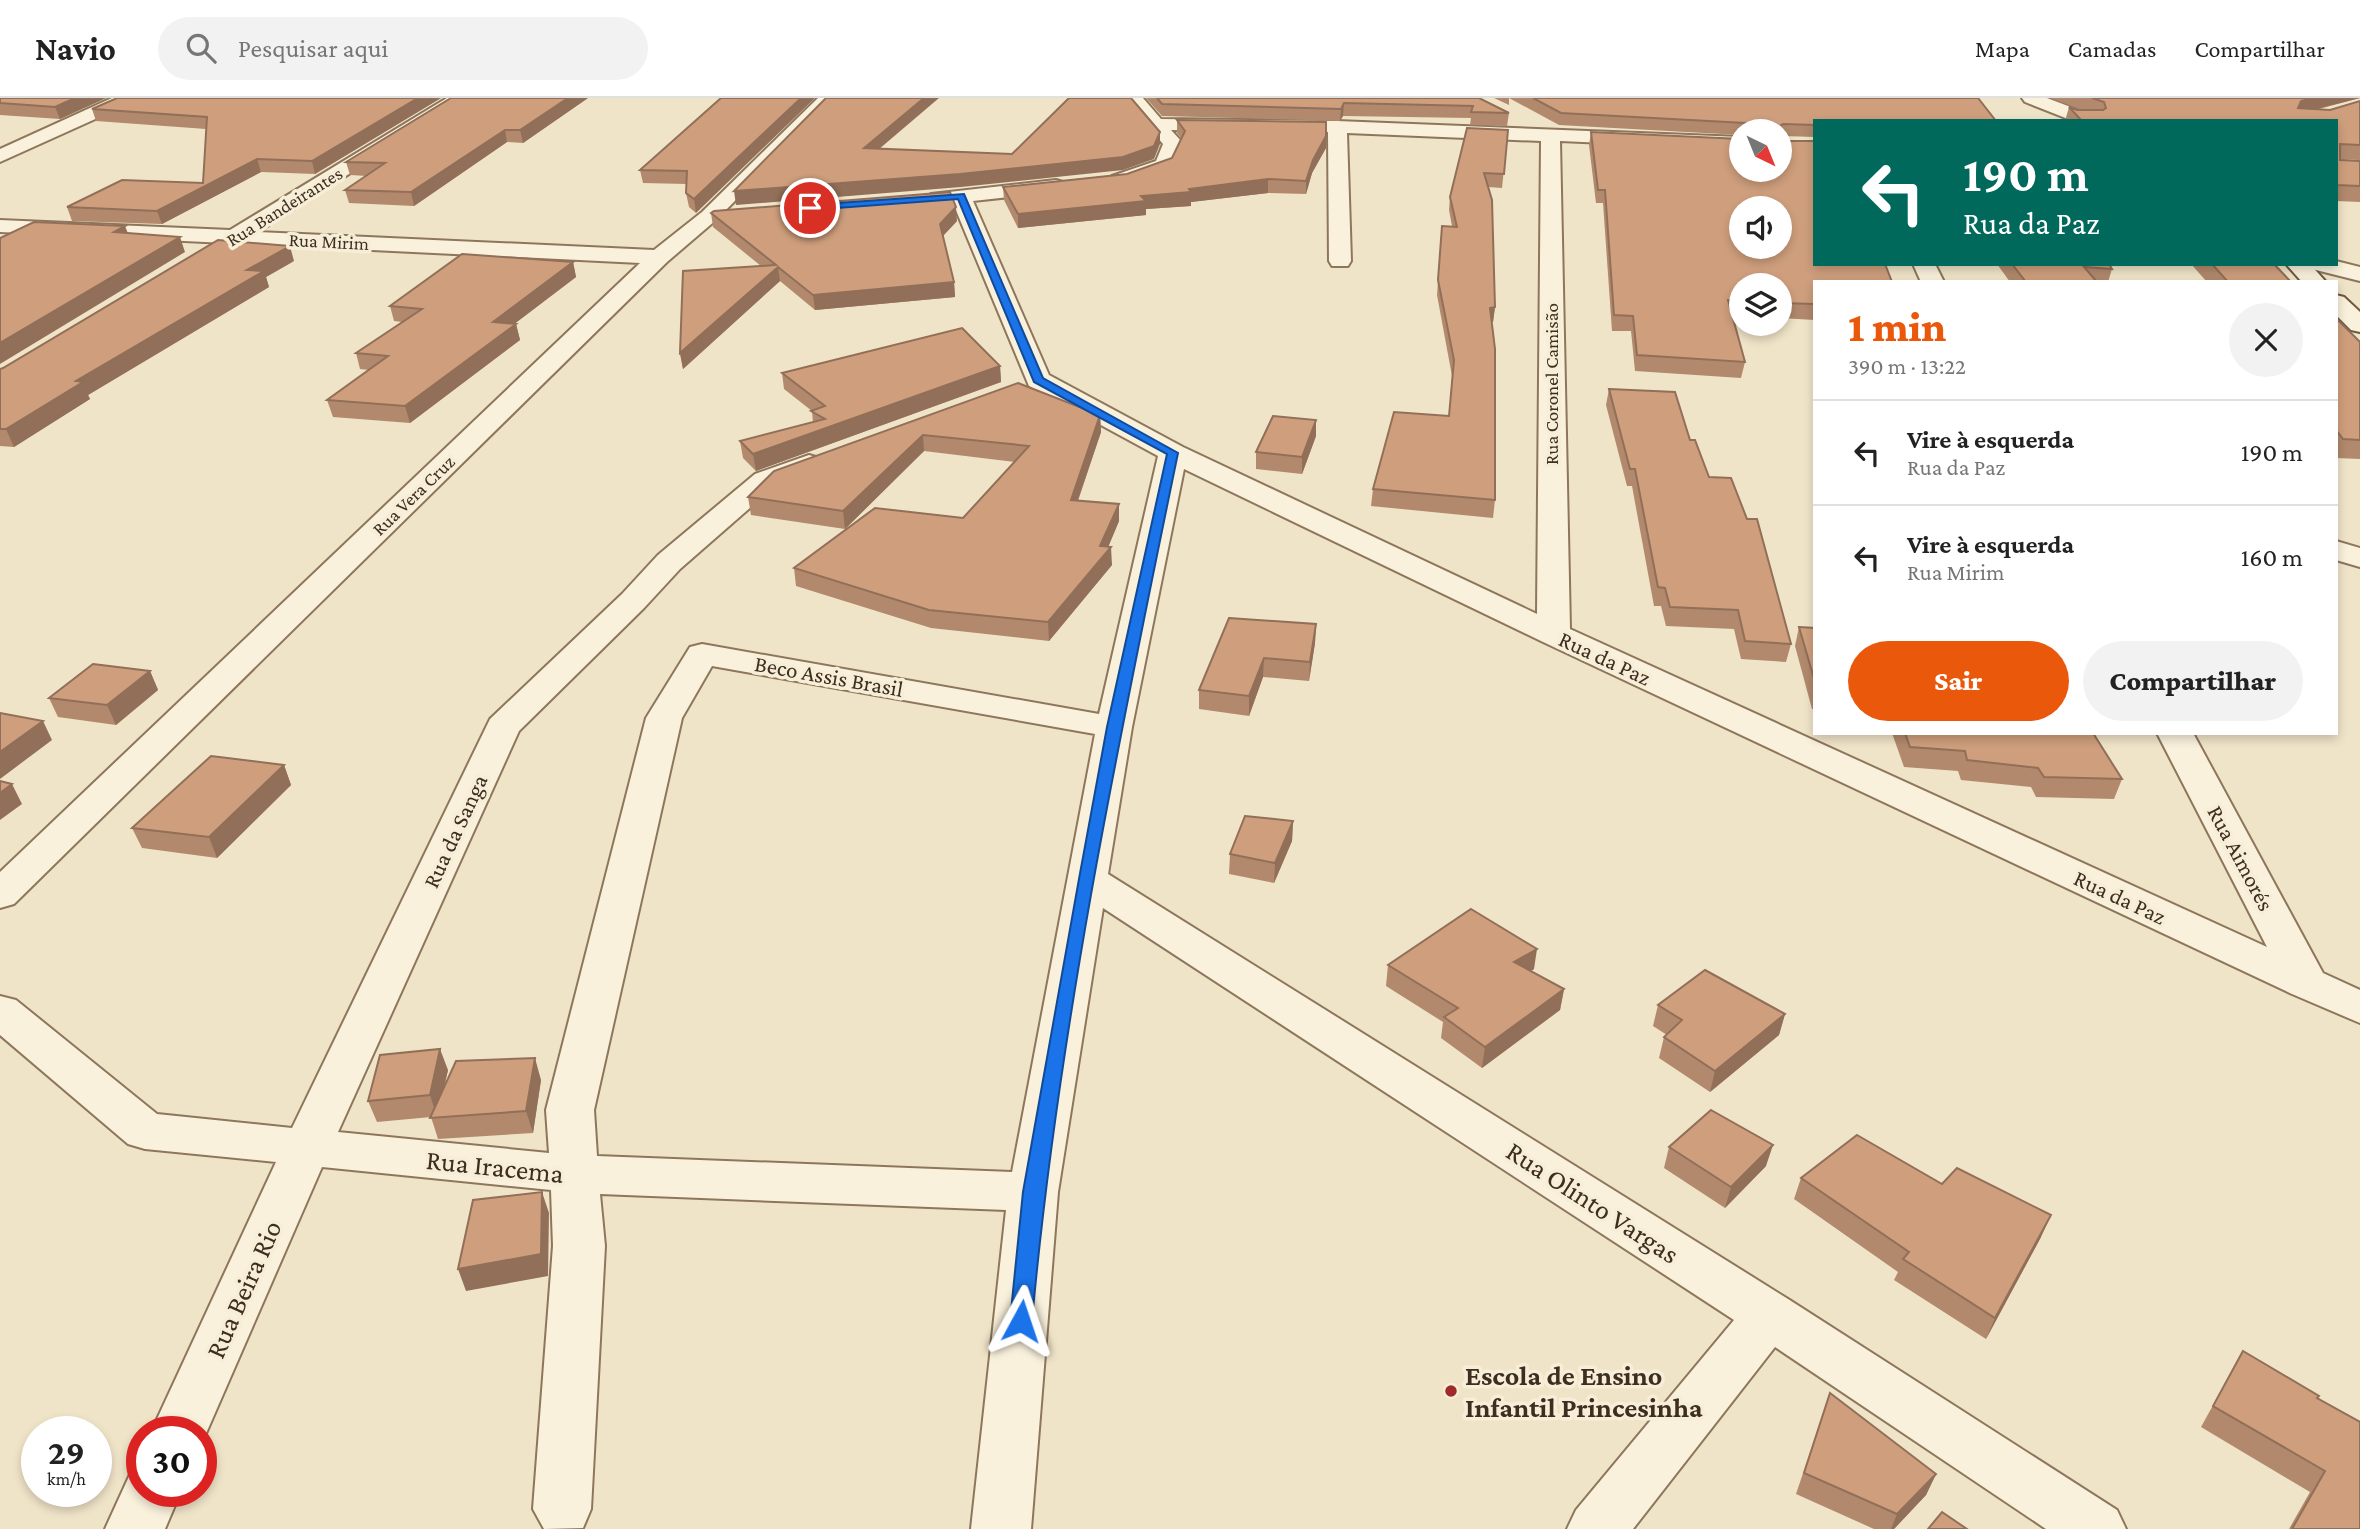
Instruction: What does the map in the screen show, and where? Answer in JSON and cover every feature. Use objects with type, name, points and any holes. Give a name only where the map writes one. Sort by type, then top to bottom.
[{"type":"street","points":[[0,156],[127,98]]},
{"type":"street","name":"Rua Bandeirantes","points":[[201,257],[459,98]]},
{"type":"street","name":"Rua Vera Cruz","points":[[0,895],[659,257],[722,215],[828,98]]},
{"type":"street","points":[[1100,182],[1128,179],[1164,165],[1173,143],[1133,98]]},
{"type":"street","points":[[2031,98],[2085,119]]},
{"type":"street","points":[[1506,114],[1550,134]]},
{"type":"street","points":[[1156,124],[1337,127],[1729,142]]},
{"type":"street","points":[[1337,127],[1340,261]]},
{"type":"street","name":"Rua Coronel Camisão","points":[[1550,134],[1553,634]]},
{"type":"street","points":[[922,199],[1072,184]]},
{"type":"street","name":"Rua da Paz","points":[[961,196],[1025,385],[1553,634],[2360,1008]]},
{"type":"street","name":"Rua Mirim","points":[[0,226],[659,257]]},
{"type":"street","points":[[2299,266],[2313,280]]},
{"type":"street","points":[[2328,266],[2360,274]]},
{"type":"street","points":[[2338,304],[2360,325]]},
{"type":"street","points":[[1000,1529],[1033,1192],[1114,727],[1173,453]]},
{"type":"street","name":"Rua da Sanga","points":[[307,1147],[503,727],[634,601],[669,562],[765,480],[830,456]]},
{"type":"street","points":[[2338,551],[2360,558]]},
{"type":"street","name":"Beco Assis Brasil","points":[[573,1174],[570,1110],[642,801],[664,718],[702,654],[1114,727]]},
{"type":"street","name":"Rua Aimorés","points":[[2176,735],[2307,984]]},
{"type":"street","name":"Rua Olinto Vargas","points":[[1087,879],[1769,1315],[2096,1529]]},
{"type":"street","name":"Rua Iracema","points":[[0,1011],[145,1130],[573,1174],[1033,1192]]},
{"type":"street","name":"Rua Beira Rio","points":[[186,1416],[307,1147]]},
{"type":"street","points":[[562,1509],[579,1246],[573,1174]]},
{"type":"street","points":[[1597,1529],[1769,1315]]},
{"type":"street","points":[[135,1529],[145,1507]]},
{"type":"building","points":[[0,98],[75,98],[55,107],[0,103]]},
{"type":"building","points":[[117,98],[418,98],[312,161],[257,159],[157,211],[67,207],[122,180],[203,183],[207,117],[92,109]]},
{"type":"building","points":[[451,98],[568,98],[520,130],[505,130],[411,192],[345,190],[385,163],[346,162]]},
{"type":"building","points":[[721,98],[801,98],[694,199],[686,193],[687,171],[640,170]]},
{"type":"building","points":[[826,98],[924,98],[864,148],[1012,154],[1069,98],[1131,98],[1160,132],[1154,146],[1123,157],[960,174],[734,191]]},
{"type":"building","points":[[1157,98],[1479,98],[1509,113],[1471,112],[1473,106],[1344,103],[1341,109],[1162,104]]},
{"type":"building","points":[[1533,98],[1978,98],[1994,119],[1813,119],[1813,125],[1792,124],[1792,119],[1729,119],[1729,122],[1561,113]]},
{"type":"building","points":[[2092,98],[2312,98],[2301,101],[2298,108],[2330,110],[2360,101],[2360,145],[2340,144],[2340,160],[2360,161],[2360,186],[2338,185],[2338,119],[2080,119],[2069,107],[2077,110],[2103,110],[2106,108],[2104,102]]},
{"type":"building","points":[[1177,120],[1326,122],[1326,136],[1313,160],[1306,181],[1268,179],[1189,189],[1191,192],[1141,196],[1146,201],[1018,214],[1003,187],[1127,174],[1172,158],[1185,131]]},
{"type":"building","points":[[1467,128],[1508,130],[1504,174],[1484,173],[1492,200],[1495,307],[1490,308],[1495,349],[1495,500],[1373,489],[1394,412],[1449,416],[1454,360],[1438,280],[1442,226],[1457,227],[1450,197]]},
{"type":"building","points":[[1591,132],[1729,138],[1729,182],[1792,182],[1792,141],[1813,141],[1813,266],[1886,266],[1891,280],[1813,280],[1813,304],[1792,303],[1792,273],[1729,273],[1729,336],[1738,336],[1745,362],[1637,355],[1633,316],[1614,315],[1605,190],[1598,190]]},
{"type":"building","points":[[950,192],[956,207],[940,224],[954,282],[813,295],[778,267],[680,353],[683,271],[776,265],[711,213],[714,211]]},
{"type":"building","points":[[34,222],[125,226],[114,232],[180,237],[0,343],[0,238]]},
{"type":"building","points":[[218,240],[290,246],[247,270],[264,271],[76,381],[83,382],[6,429],[0,429],[0,369]]},
{"type":"building","points":[[462,254],[573,262],[493,322],[516,324],[405,406],[327,400],[388,356],[356,353],[422,309],[390,306]]},
{"type":"building","points":[[2014,266],[2110,266],[2112,269],[2084,267],[2095,280],[2024,280]]},
{"type":"building","points":[[2214,266],[2276,266],[2289,280],[2226,280]]},
{"type":"building","points":[[2338,320],[2360,342],[2360,440],[2343,439],[2338,433]]},
{"type":"building","points":[[962,328],[1000,366],[753,454],[740,441],[825,419],[811,411],[825,406],[782,373]]},
{"type":"building","points":[[1018,383],[1100,415],[1071,500],[1119,504],[1100,546],[1111,547],[1048,622],[929,610],[794,568],[875,508],[963,518],[1029,446],[923,435],[843,511],[748,497],[774,471]]},
{"type":"building","points":[[1609,389],[1675,392],[1690,440],[1695,440],[1709,477],[1731,478],[1747,519],[1757,519],[1791,644],[1745,641],[1738,610],[1670,607],[1665,588],[1658,587],[1635,469],[1630,469]]},
{"type":"building","points":[[1273,416],[1316,420],[1302,457],[1256,452]]},
{"type":"building","points":[[1229,618],[1316,624],[1310,662],[1264,658],[1249,696],[1199,690]]},
{"type":"building","points":[[1799,627],[1813,628],[1813,675]]},
{"type":"building","points":[[93,664],[150,671],[107,705],[49,698]]},
{"type":"building","points":[[0,713],[43,721],[0,752]]},
{"type":"building","points":[[1906,735],[2094,735],[2122,779],[2044,777],[2038,768],[1967,760],[1965,751],[1910,747]]},
{"type":"building","points":[[211,756],[284,765],[209,837],[132,828]]},
{"type":"building","points":[[0,781],[12,784],[0,793]]},
{"type":"building","points":[[1245,816],[1293,821],[1275,863],[1230,854]]},
{"type":"building","points":[[1471,909],[1537,949],[1514,962],[1564,989],[1485,1047],[1444,1017],[1458,1008],[1388,965]]},
{"type":"building","points":[[1705,970],[1785,1014],[1715,1071],[1664,1037],[1682,1020],[1658,1005]]},
{"type":"building","points":[[440,1049],[430,1095],[368,1101],[380,1055]]},
{"type":"building","points":[[535,1058],[526,1111],[430,1118],[456,1061]]},
{"type":"building","points":[[1711,1110],[1773,1145],[1731,1187],[1669,1147]]},
{"type":"building","points":[[1857,1135],[1942,1184],[1957,1168],[2051,1215],[1995,1318],[1903,1259],[1909,1252],[1801,1178]]},
{"type":"building","points":[[542,1192],[541,1254],[458,1269],[473,1200]]},
{"type":"building","points":[[2243,1351],[2360,1422],[2360,1529],[2292,1529],[2325,1471],[2213,1406]]},
{"type":"building","points":[[1830,1393],[1936,1474],[1897,1514],[1804,1473]]},
{"type":"building","points":[[1942,1512],[1967,1529],[1928,1529]]},
{"type":"place","name":"Escola de Ensino Infantil Princesinha","points":[[1451,1391]]},
{"type":"route","points":[[810,208],[961,196],[1038,380],[1173,453],[1114,727],[1087,879],[1033,1192],[1021,1321]]}]
